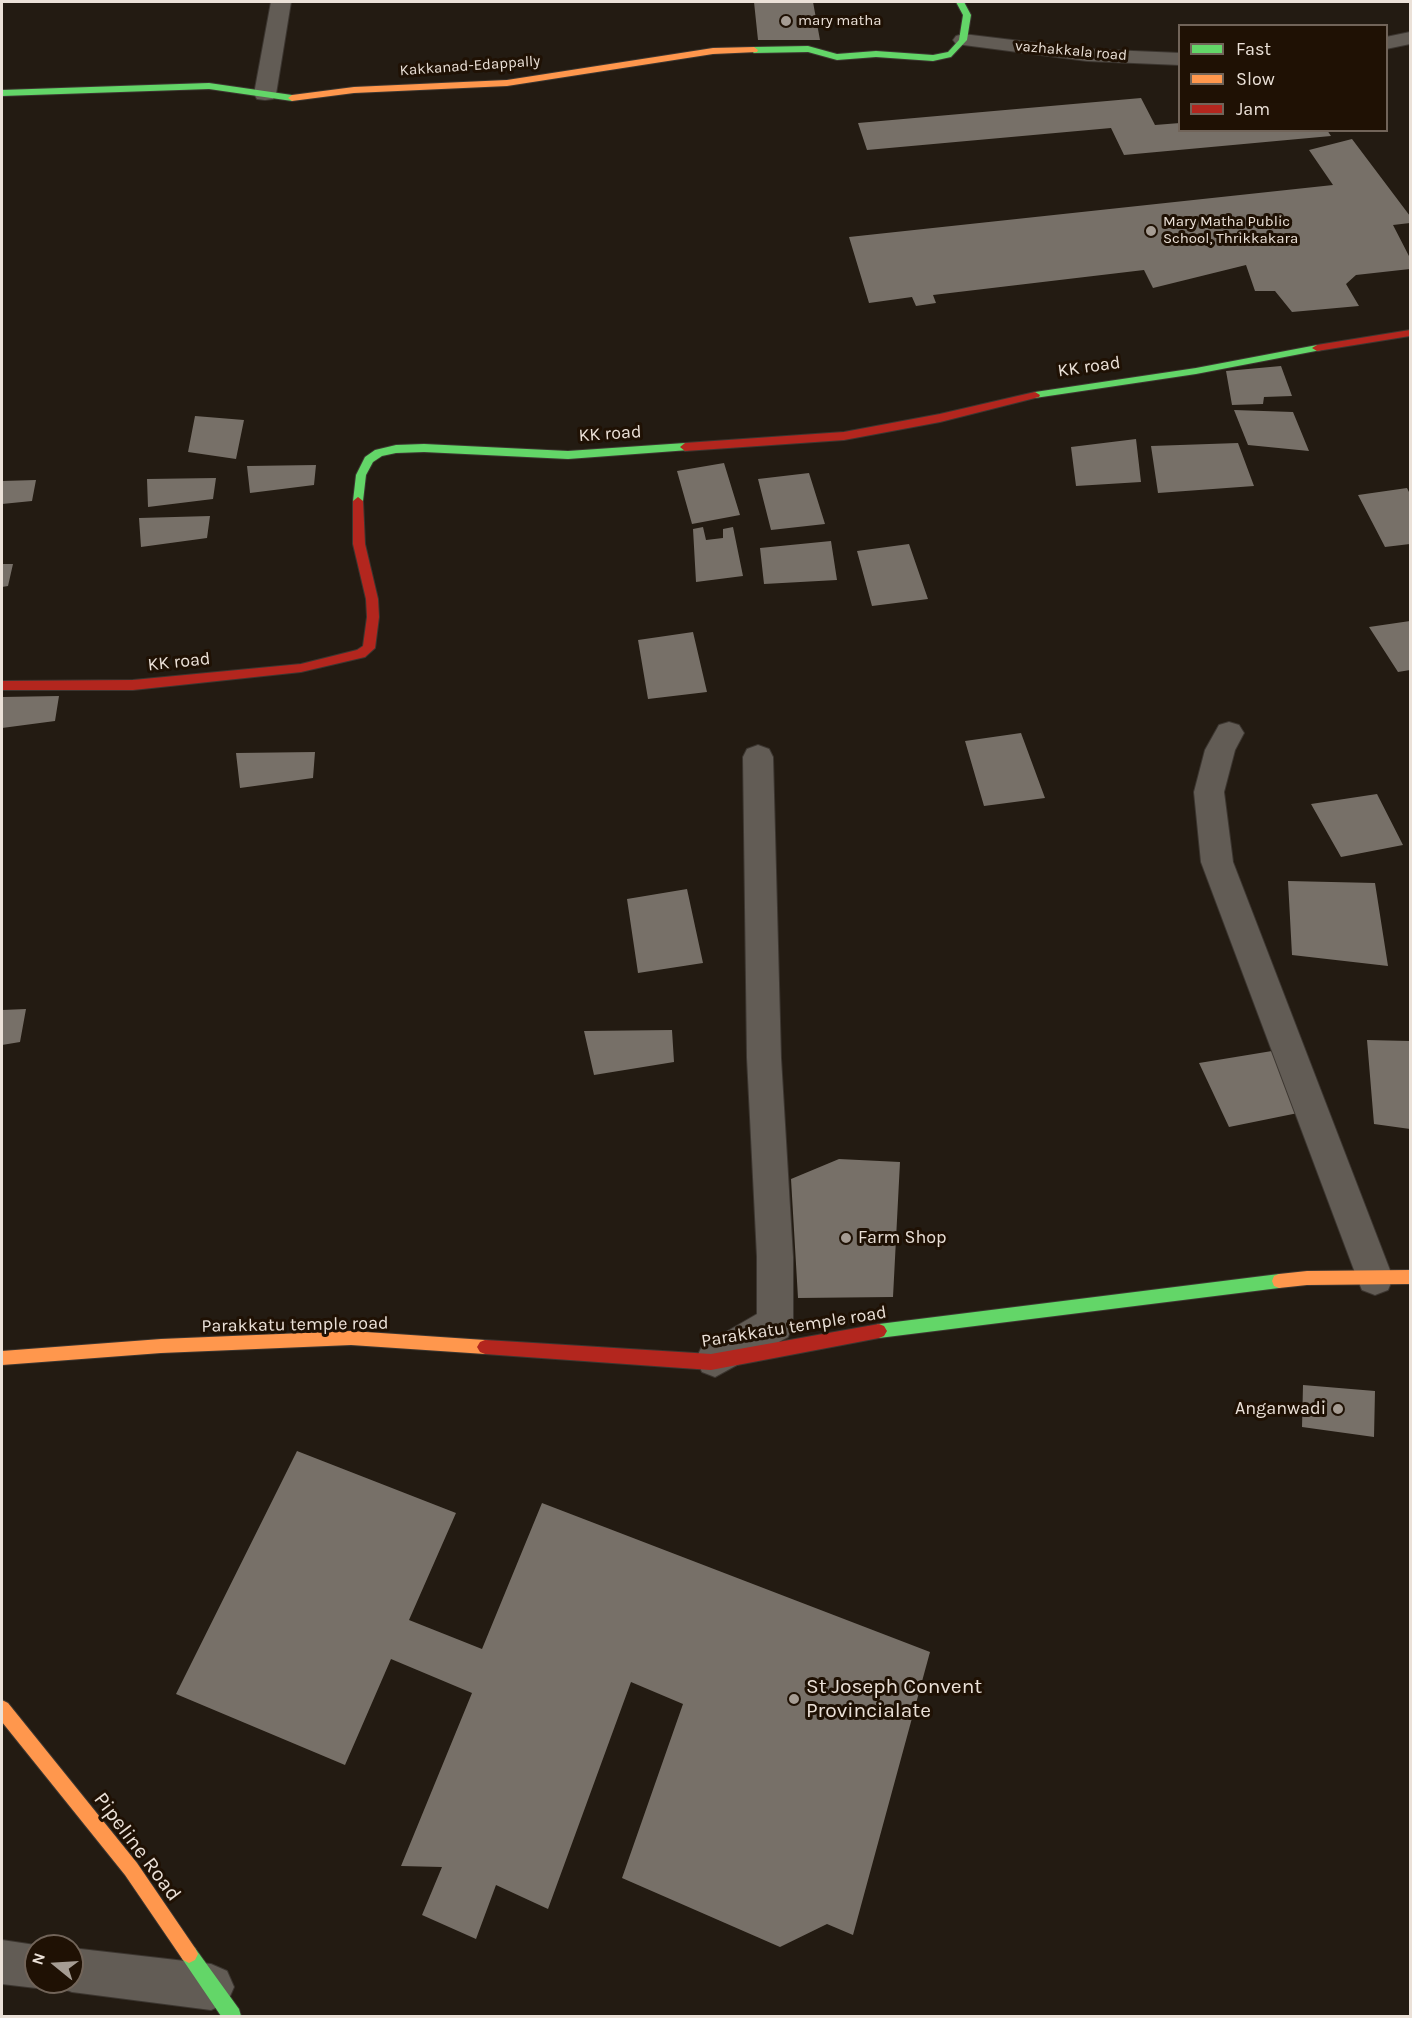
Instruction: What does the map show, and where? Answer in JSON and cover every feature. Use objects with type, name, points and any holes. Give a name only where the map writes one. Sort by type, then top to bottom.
[{"type":"street","points":[[265,94],[282,2]]},
{"type":"street","points":[[960,2],[967,15],[963,40]]},
{"type":"street","points":[[1388,44],[1410,39]]},
{"type":"street","name":"Kakkanad-Edappally","points":[[2,93],[209,86],[295,98],[354,90],[507,83],[712,51],[808,49],[837,57],[876,54],[933,58],[951,54],[963,40]]},
{"type":"street","name":"vazhakkala road","points":[[963,40],[1087,54],[1178,59]]},
{"type":"street","name":"KK road","points":[[2,686],[143,684],[301,668],[362,654],[369,648],[373,617],[372,599],[359,544],[358,505],[361,475],[369,460],[379,453],[396,449],[424,448],[568,455],[844,436],[940,418],[1047,392],[1196,371],[1336,344],[1410,333]]},
{"type":"street","points":[[1229,733],[1220,750],[1209,792],[1217,862],[1375,1278]]},
{"type":"street","points":[[711,1362],[775,1324],[775,1257],[764,1058],[758,757]]},
{"type":"street","name":"Parakkatu temple road","points":[[2,1358],[161,1346],[351,1338],[711,1362],[902,1327],[1307,1278],[1410,1278]]},
{"type":"street","name":"Pipeline Road","points":[[2,1709],[131,1869],[221,2002]]},
{"type":"street","points":[[2,1962],[24,1965]]},
{"type":"street","points":[[84,1973],[221,2002]]},
{"type":"building","name":"mary matha","points":[[754,2],[813,2],[820,40],[758,40]]},
{"type":"building","points":[[1141,98],[1155,125],[1178,123],[1178,132],[1328,132],[1331,136],[1124,155],[1111,128],[867,150],[858,123]]},
{"type":"building","name":"Mary Matha Public School, Thrikkakara","points":[[1352,139],[1410,216],[1410,223],[1393,225],[1410,258],[1410,269],[1356,275],[1346,284],[1359,306],[1292,312],[1275,291],[1255,291],[1246,265],[1153,288],[1144,270],[933,295],[936,303],[916,306],[912,297],[869,303],[849,237],[1333,185],[1309,150]]},
{"type":"building","points":[[1281,366],[1292,396],[1264,397],[1263,404],[1232,405],[1226,371]]},
{"type":"building","points":[[1234,410],[1293,412],[1309,451],[1248,445]]},
{"type":"building","points":[[195,416],[244,420],[236,459],[188,452]]},
{"type":"building","points":[[1136,439],[1141,482],[1076,486],[1071,447]]},
{"type":"building","points":[[1238,443],[1254,486],[1158,493],[1151,446]]},
{"type":"building","points":[[724,463],[740,515],[692,524],[677,471]]},
{"type":"building","points":[[316,465],[314,485],[250,493],[247,466]]},
{"type":"building","points":[[809,473],[825,524],[771,530],[758,479]]},
{"type":"building","points":[[216,478],[213,499],[148,507],[147,479]]},
{"type":"building","points":[[36,480],[32,501],[2,504],[2,481]]},
{"type":"building","points":[[1407,488],[1410,494],[1410,544],[1385,547],[1358,495]]},
{"type":"building","points":[[210,516],[207,538],[141,547],[139,518]]},
{"type":"building","points":[[703,527],[706,540],[723,538],[723,529],[733,527],[743,576],[696,582],[693,529]]},
{"type":"building","points":[[831,541],[837,580],[764,584],[760,548]]},
{"type":"building","points":[[909,544],[928,599],[872,606],[857,551]]},
{"type":"building","points":[[2,564],[13,564],[8,586],[2,587]]},
{"type":"building","points":[[1410,621],[1410,670],[1398,672],[1369,627]]},
{"type":"building","points":[[693,632],[707,692],[648,699],[638,640]]},
{"type":"building","points":[[59,696],[55,721],[2,728],[2,697]]},
{"type":"building","points":[[1021,733],[1045,798],[984,806],[965,741]]},
{"type":"building","points":[[315,752],[313,778],[240,788],[236,753]]},
{"type":"building","points":[[1377,794],[1403,845],[1341,857],[1311,804]]},
{"type":"building","points":[[1288,881],[1375,883],[1388,966],[1292,955]]},
{"type":"building","points":[[687,889],[703,963],[638,973],[627,899]]},
{"type":"building","points":[[26,1009],[20,1042],[2,1045],[2,1010]]},
{"type":"building","points":[[672,1030],[674,1062],[594,1075],[584,1031]]},
{"type":"building","points":[[1367,1040],[1410,1041],[1410,1129],[1374,1124]]},
{"type":"building","points":[[1272,1051],[1298,1113],[1229,1127],[1199,1063]]},
{"type":"building","name":"Farm Shop","points":[[839,1159],[900,1162],[893,1297],[798,1298],[791,1179]]},
{"type":"building","name":"Anganwadi","points":[[1303,1385],[1375,1391],[1374,1437],[1302,1427]]},
{"type":"building","name":"St Joseph Convent Provincialate","points":[[297,1451],[456,1513],[409,1620],[482,1649],[542,1503],[930,1652],[853,1935],[827,1924],[780,1947],[622,1878],[683,1704],[631,1682],[548,1909],[496,1885],[476,1939],[422,1915],[442,1867],[401,1866],[472,1693],[391,1659],[345,1765],[176,1694]]},
{"type":"traffic: fast","points":[[754,50],[808,49],[837,57],[876,54],[933,58],[951,54],[963,40],[967,15],[960,2]]},
{"type":"traffic: fast","points":[[2,93],[209,86],[292,98]]},
{"type":"traffic: fast","points":[[1035,395],[1196,371],[1317,348]]},
{"type":"traffic: fast","points":[[358,501],[361,475],[369,460],[379,453],[396,449],[424,448],[568,455],[685,447]]},
{"type":"traffic: fast","points":[[879,1331],[1279,1281]]},
{"type":"traffic: fast","points":[[189,1954],[232,2016]]},
{"type":"traffic: slow","points":[[292,98],[354,90],[507,83],[713,51],[754,50]]},
{"type":"traffic: slow","points":[[1279,1281],[1307,1278],[1410,1277]]},
{"type":"traffic: slow","points":[[2,1358],[161,1346],[351,1338],[485,1347]]},
{"type":"traffic: slow","points":[[2,1709],[131,1869],[189,1954]]},
{"type":"traffic: jam","points":[[1317,348],[1410,333]]},
{"type":"traffic: jam","points":[[685,447],[844,436],[940,418],[1035,395]]},
{"type":"traffic: jam","points":[[2,686],[133,685],[301,668],[361,654],[369,648],[373,617],[372,599],[359,544],[358,501]]},
{"type":"traffic: jam","points":[[485,1347],[711,1362],[879,1331]]},
{"type":"place","name":"mary matha","points":[[786,21]]},
{"type":"place","name":"Mary Matha Public School, Thrikkakara","points":[[1151,231]]},
{"type":"place","name":"Farm Shop","points":[[846,1238]]},
{"type":"place","name":"Anganwadi","points":[[1338,1409]]},
{"type":"place","name":"St Joseph Convent Provincialate","points":[[794,1699]]}]
